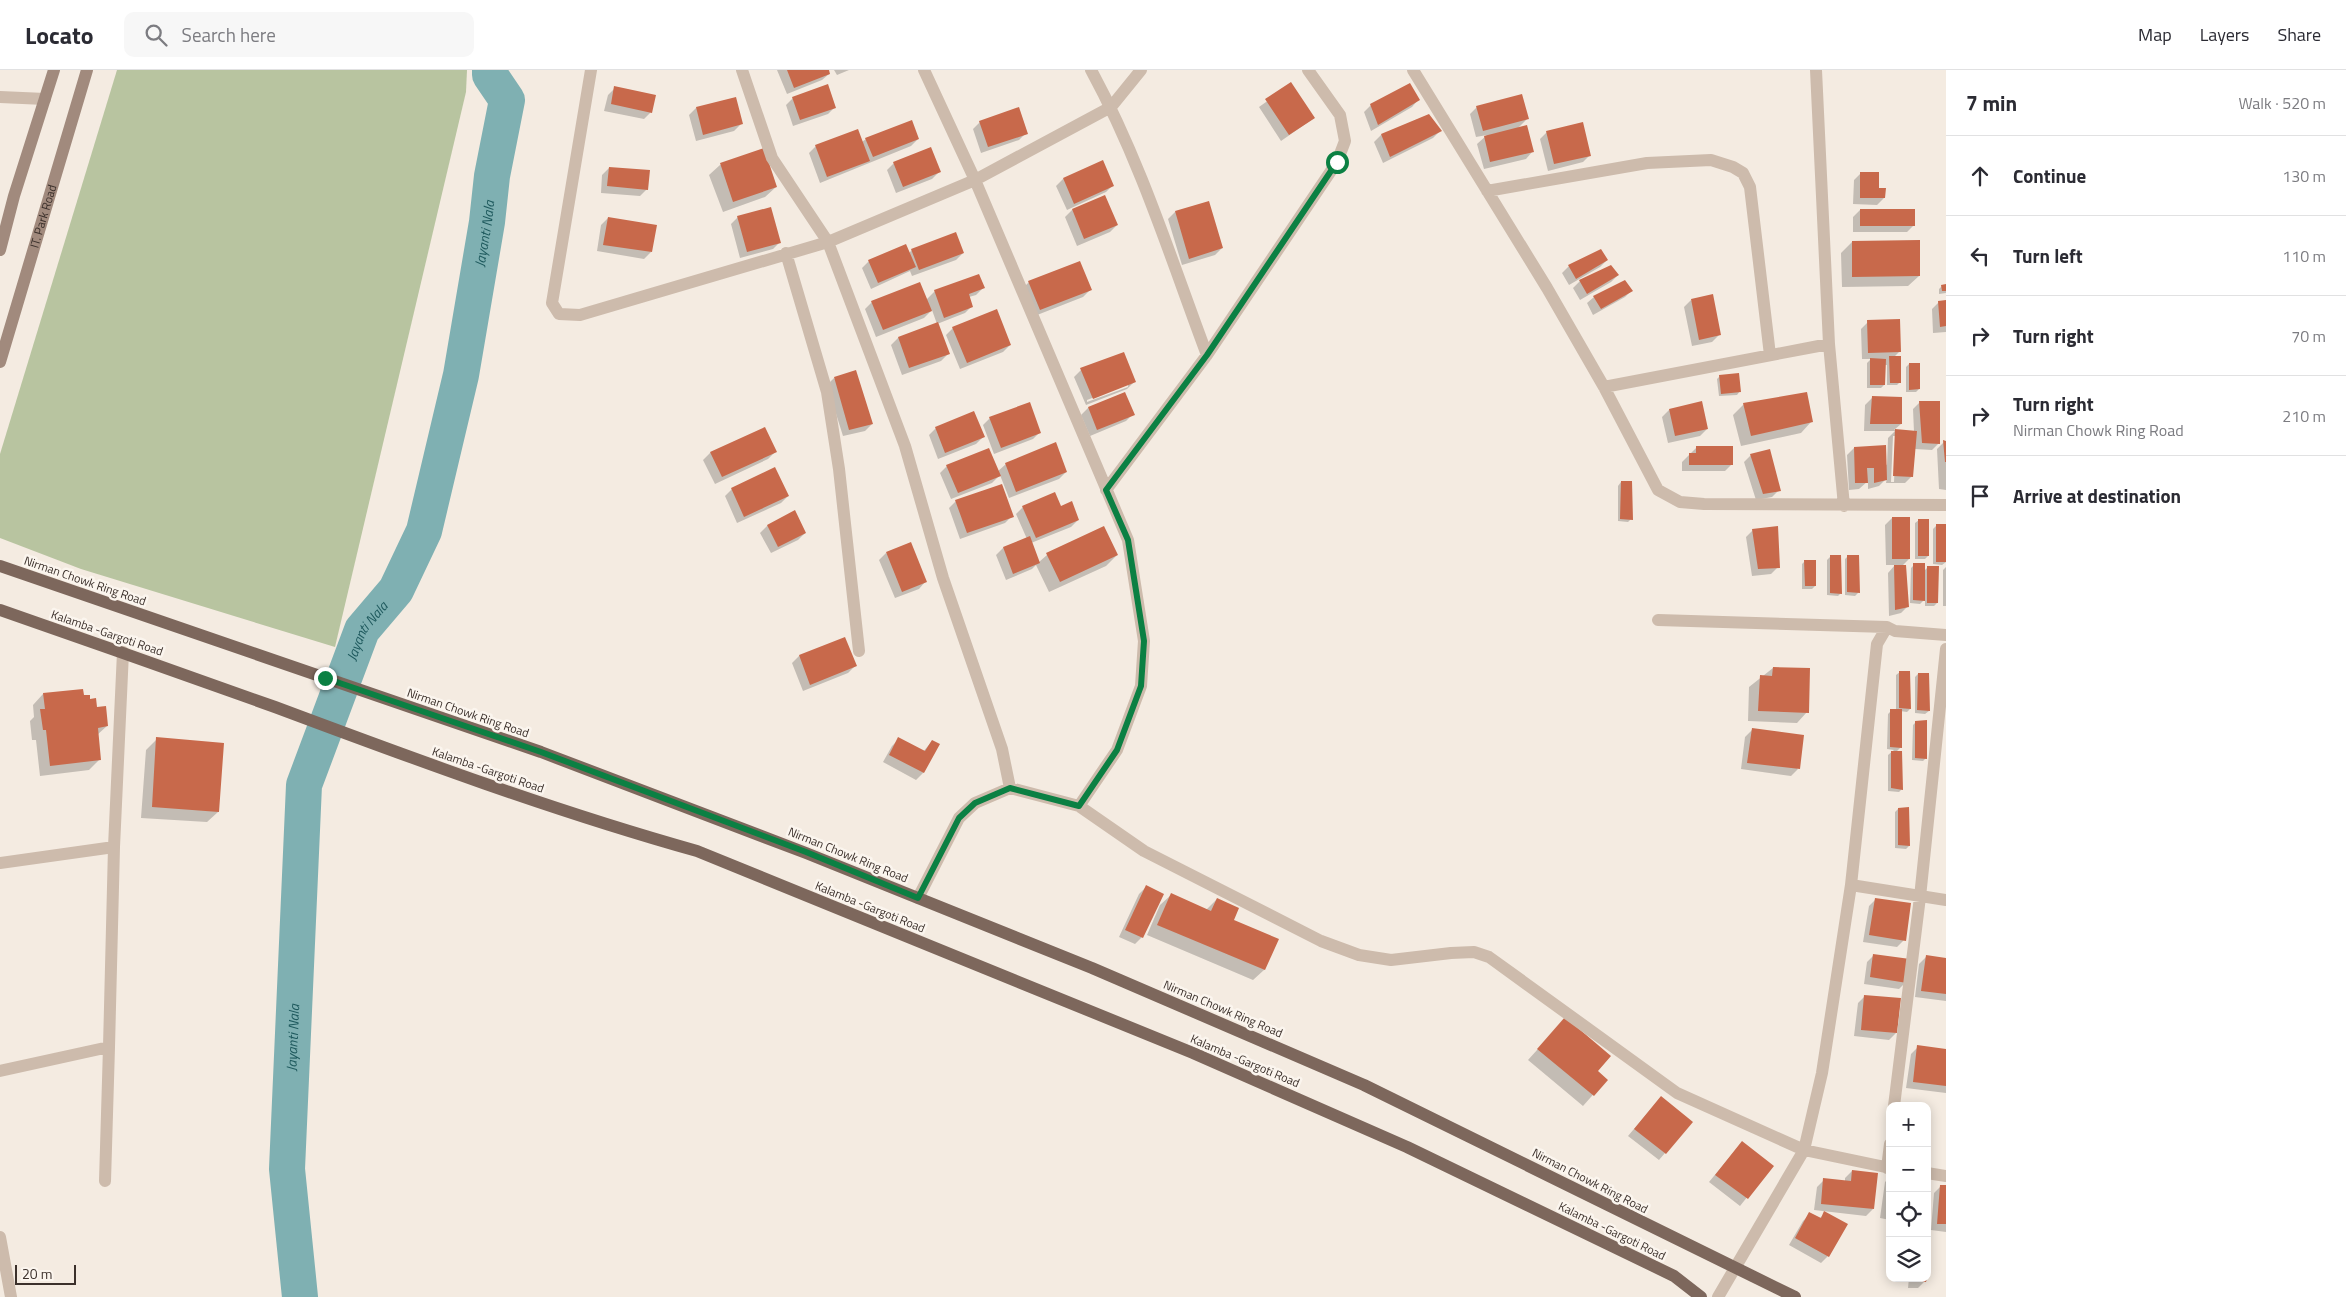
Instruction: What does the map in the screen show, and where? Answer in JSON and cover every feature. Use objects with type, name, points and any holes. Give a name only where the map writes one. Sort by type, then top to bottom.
[{"type":"main road","points":[[0,250],[14,196],[54,70]]},
{"type":"main road","name":"IT. Park Road","points":[[0,362],[87,70]]},
{"type":"main road","name":"Nirman Chowk Ring Road","points":[[0,566],[541,752],[806,852],[1092,968],[1364,1085],[1796,1297]]},
{"type":"main road","name":"Kalamba -Gargoti Road","points":[[0,610],[123,652],[347,734],[615,828],[697,851],[1193,1053],[1416,1151],[1674,1276],[1700,1297]]},
{"type":"street","points":[[591,70],[552,303],[559,314],[580,315],[828,242],[975,180],[1112,108],[1141,70]]},
{"type":"street","points":[[742,70],[772,158],[828,242],[905,446],[943,578],[1002,749],[1010,788]]},
{"type":"street","points":[[924,70],[975,180],[1128,540],[1144,641],[1141,686],[1117,750],[1079,806]]},
{"type":"street","points":[[1091,70],[1112,108],[1207,355]]},
{"type":"street","points":[[1106,490],[1207,355],[1337,162],[1345,141],[1340,115],[1308,70]]},
{"type":"street","points":[[1816,70],[1829,344],[1844,506]]},
{"type":"street","points":[[1418,71],[1604,387],[1658,490],[1680,502],[1704,504],[1946,505]]},
{"type":"street","points":[[0,97],[44,99]]},
{"type":"street","points":[[1487,191],[1647,163],[1711,160],[1733,166],[1743,173],[1750,186],[1770,355]]},
{"type":"street","points":[[786,253],[827,392],[839,469],[859,651]]},
{"type":"street","points":[[1604,387],[1829,344]]},
{"type":"street","points":[[1658,620],[1887,628],[1946,635]]},
{"type":"street","points":[[1718,1297],[1804,1150],[1822,1073],[1851,886],[1875,655],[1877,644],[1887,628]]},
{"type":"street","points":[[1894,1102],[1920,897],[1946,649]]},
{"type":"street","points":[[105,1182],[114,847],[123,652]]},
{"type":"street","points":[[918,898],[959,818],[975,803],[1010,788],[1079,806],[1144,851],[1320,941],[1359,955],[1391,960],[1474,952],[1489,957],[1676,1092],[1804,1150],[1886,1168]]},
{"type":"street","points":[[0,864],[114,847]]},
{"type":"street","points":[[1851,886],[1946,900]]},
{"type":"street","points":[[0,1071],[109,1047]]},
{"type":"street","points":[[1931,1174],[1946,1176]]},
{"type":"street","points":[[0,1237],[11,1297]]},
{"type":"green space","points":[[117,70],[467,70],[466,92],[335,647],[81,569],[0,538],[0,454]]},
{"type":"building","points":[[787,70],[829,70],[830,74],[794,88]]},
{"type":"building","points":[[1291,82],[1315,118],[1289,135],[1265,99]]},
{"type":"building","points":[[1410,83],[1420,100],[1378,125],[1370,104]]},
{"type":"building","points":[[828,84],[836,108],[800,120],[792,97]]},
{"type":"building","points":[[614,86],[656,95],[652,113],[611,104]]},
{"type":"building","points":[[1522,94],[1529,119],[1483,131],[1476,106]]},
{"type":"building","points":[[736,97],[743,124],[703,135],[696,107]]},
{"type":"building","points":[[1019,107],[1028,134],[988,147],[979,121]]},
{"type":"building","points":[[1429,114],[1442,131],[1390,157],[1381,134]]},
{"type":"building","points":[[912,120],[919,139],[873,157],[865,138]]},
{"type":"building","points":[[1583,122],[1591,156],[1554,164],[1546,131]]},
{"type":"building","points":[[1527,125],[1534,152],[1490,162],[1484,136]]},
{"type":"building","points":[[858,129],[870,161],[827,177],[815,145]]},
{"type":"building","points":[[931,147],[941,172],[903,187],[893,162]]},
{"type":"building","points":[[764,148],[777,187],[733,202],[720,163]]},
{"type":"building","points":[[1103,160],[1114,186],[1074,204],[1063,178]]},
{"type":"building","points":[[609,167],[650,170],[648,190],[607,186]]},
{"type":"building","points":[[1860,172],[1879,172],[1879,188],[1886,188],[1885,198],[1860,198]]},
{"type":"building","points":[[1105,195],[1118,225],[1084,239],[1072,209]]},
{"type":"building","points":[[1209,201],[1223,248],[1189,259],[1175,211]]},
{"type":"building","points":[[771,207],[781,243],[747,252],[737,216]]},
{"type":"building","points":[[1860,209],[1915,209],[1915,226],[1860,226]]},
{"type":"building","points":[[608,217],[657,225],[652,252],[603,245]]},
{"type":"building","points":[[956,232],[964,253],[919,270],[911,249]]},
{"type":"building","points":[[1920,240],[1920,276],[1852,277],[1852,241]]},
{"type":"building","points":[[906,244],[916,267],[878,283],[868,260]]},
{"type":"building","points":[[1601,249],[1608,260],[1576,279],[1568,265]]},
{"type":"building","points":[[1080,261],[1092,290],[1040,310],[1028,281]]},
{"type":"building","points":[[1611,265],[1619,275],[1587,294],[1579,280]]},
{"type":"building","points":[[979,274],[985,288],[969,294],[973,307],[944,318],[934,290]]},
{"type":"building","points":[[1625,280],[1633,291],[1601,309],[1593,296]]},
{"type":"building","points":[[920,282],[932,311],[883,330],[871,301]]},
{"type":"building","points":[[1946,284],[1946,291],[1942,291],[1941,285]]},
{"type":"building","points":[[1713,294],[1721,335],[1699,340],[1691,299]]},
{"type":"building","points":[[1946,300],[1946,326],[1940,327],[1938,301]]},
{"type":"building","points":[[997,309],[1011,345],[967,363],[952,327]]},
{"type":"building","points":[[1900,319],[1901,352],[1868,353],[1867,320]]},
{"type":"building","points":[[938,322],[950,354],[909,368],[898,337]]},
{"type":"building","points":[[1124,352],[1136,382],[1093,399],[1080,368]]},
{"type":"building","points":[[1889,356],[1901,356],[1901,383],[1890,383]]},
{"type":"building","points":[[1870,358],[1886,359],[1885,385],[1870,385]]},
{"type":"building","points":[[1909,363],[1920,363],[1920,389],[1909,390]]},
{"type":"building","points":[[856,370],[873,424],[849,430],[834,377]]},
{"type":"building","points":[[1739,373],[1741,392],[1721,394],[1719,375]]},
{"type":"building","points":[[1125,392],[1135,415],[1097,430],[1088,407]]},
{"type":"building","points":[[1807,392],[1813,422],[1751,436],[1743,403]]},
{"type":"building","points":[[1872,396],[1902,397],[1902,424],[1870,424]]},
{"type":"building","points":[[1702,401],[1708,429],[1675,436],[1669,409]]},
{"type":"building","points":[[1919,401],[1940,401],[1940,444],[1922,443]]},
{"type":"building","points":[[1030,402],[1041,433],[1001,448],[989,417]]},
{"type":"building","points":[[974,411],[985,437],[945,453],[935,427]]},
{"type":"building","points":[[765,427],[777,452],[722,477],[710,452]]},
{"type":"building","points":[[1895,429],[1917,431],[1913,477],[1893,476]]},
{"type":"building","points":[[1943,440],[1946,441],[1946,462],[1945,462]]},
{"type":"building","points":[[1056,442],[1067,472],[1016,492],[1005,463]]},
{"type":"building","points":[[1886,445],[1887,480],[1874,483],[1874,468],[1867,468],[1868,483],[1855,483],[1854,447]]},
{"type":"building","points":[[1696,446],[1733,446],[1733,465],[1689,465],[1689,453],[1696,453]]},
{"type":"building","points":[[989,448],[1001,476],[958,493],[946,465]]},
{"type":"building","points":[[1770,449],[1781,491],[1763,494],[1750,454]]},
{"type":"building","points":[[775,467],[789,496],[744,517],[731,488]]},
{"type":"building","points":[[1621,481],[1632,481],[1633,520],[1620,519]]},
{"type":"building","points":[[1002,484],[1014,517],[967,533],[955,500]]},
{"type":"building","points":[[1055,492],[1061,506],[1072,501],[1079,520],[1036,538],[1022,506]]},
{"type":"building","points":[[795,510],[806,533],[778,547],[767,525]]},
{"type":"building","points":[[1892,517],[1910,517],[1910,559],[1892,559]]},
{"type":"building","points":[[1918,519],[1929,519],[1929,556],[1918,556]]},
{"type":"building","points":[[1936,524],[1946,524],[1946,562],[1936,562]]},
{"type":"building","points":[[1104,526],[1118,555],[1060,582],[1046,553]]},
{"type":"building","points":[[1778,526],[1780,568],[1758,569],[1752,529]]},
{"type":"building","points":[[1030,536],[1040,563],[1013,574],[1003,547]]},
{"type":"building","points":[[911,542],[927,582],[902,592],[886,552]]},
{"type":"building","points":[[1830,555],[1841,555],[1842,594],[1830,593]]},
{"type":"building","points":[[1847,555],[1859,555],[1860,593],[1847,592]]},
{"type":"building","points":[[1804,560],[1816,560],[1816,586],[1805,586]]},
{"type":"building","points":[[1913,563],[1925,563],[1925,601],[1913,600]]},
{"type":"building","points":[[1894,565],[1906,565],[1909,607],[1895,610]]},
{"type":"building","points":[[1927,566],[1939,566],[1938,603],[1927,603]]},
{"type":"building","points":[[845,637],[857,666],[810,685],[799,655]]},
{"type":"building","points":[[1773,667],[1810,668],[1809,713],[1758,711],[1760,675],[1772,676]]},
{"type":"building","points":[[1899,671],[1910,671],[1911,709],[1899,708]]},
{"type":"building","points":[[1918,673],[1929,673],[1930,711],[1917,710]]},
{"type":"building","points":[[83,689],[84,695],[90,695],[90,699],[96,698],[97,707],[106,706],[108,726],[98,728],[101,760],[50,766],[46,730],[43,730],[40,709],[45,709],[43,693]]},
{"type":"building","points":[[1890,709],[1902,709],[1902,748],[1890,747]]},
{"type":"building","points":[[1927,720],[1927,759],[1915,758],[1915,721]]},
{"type":"building","points":[[1752,728],[1804,735],[1800,769],[1747,763]]},
{"type":"building","points":[[156,737],[224,743],[219,812],[152,807]]},
{"type":"building","points":[[898,737],[925,751],[932,740],[940,744],[924,773],[889,755]]},
{"type":"building","points":[[1891,751],[1902,751],[1903,790],[1891,788]]},
{"type":"building","points":[[1909,807],[1910,846],[1898,845],[1898,808]]},
{"type":"building","points":[[1146,885],[1164,894],[1143,938],[1125,930]]},
{"type":"building","points":[[1171,893],[1211,911],[1217,898],[1239,908],[1234,920],[1279,939],[1265,970],[1157,925]]},
{"type":"building","points":[[1875,898],[1911,903],[1906,941],[1869,935]]},
{"type":"building","points":[[1873,954],[1910,959],[1907,983],[1870,977]]},
{"type":"building","points":[[1926,955],[1946,958],[1946,994],[1921,991]]},
{"type":"building","points":[[1864,995],[1901,998],[1897,1033],[1861,1030]]},
{"type":"building","points":[[1565,1017],[1611,1056],[1598,1071],[1608,1080],[1594,1096],[1537,1049]]},
{"type":"building","points":[[1917,1045],[1946,1049],[1946,1086],[1913,1082]]},
{"type":"building","points":[[1661,1096],[1693,1122],[1666,1154],[1634,1129]]},
{"type":"building","points":[[1742,1141],[1774,1166],[1748,1199],[1715,1175]]},
{"type":"building","points":[[1852,1170],[1878,1173],[1874,1209],[1821,1204],[1823,1178],[1851,1181]]},
{"type":"building","points":[[1940,1185],[1946,1185],[1946,1224],[1937,1224]]},
{"type":"building","points":[[1824,1211],[1848,1224],[1829,1257],[1795,1238],[1809,1212],[1821,1218]]},
{"type":"waterway","name":"Jayanti Nala","points":[[300,1297],[287,1169],[304,785],[362,630],[396,590],[424,531],[461,375],[487,222],[492,176],[507,100],[490,75],[490,70]]},
{"type":"route","points":[[325,678],[541,752],[806,852],[918,898],[959,818],[975,803],[1010,788],[1079,806],[1117,750],[1141,686],[1144,641],[1128,540],[1106,490],[1207,355],[1337,162]]}]
